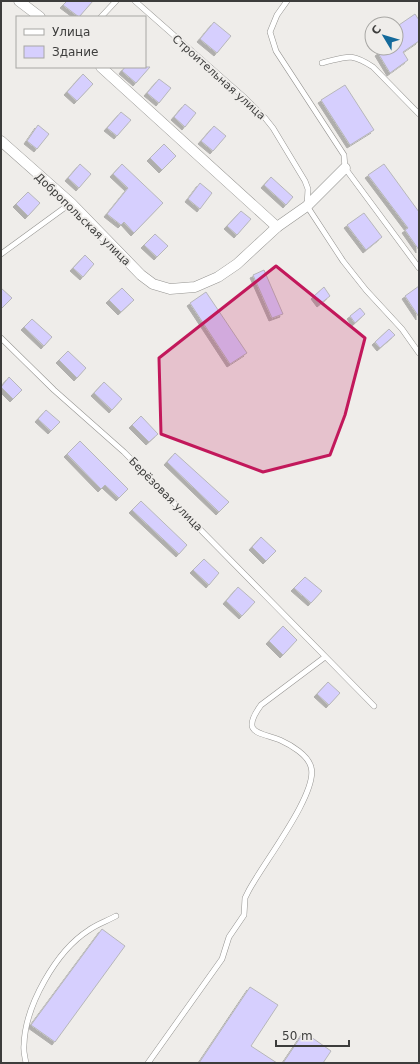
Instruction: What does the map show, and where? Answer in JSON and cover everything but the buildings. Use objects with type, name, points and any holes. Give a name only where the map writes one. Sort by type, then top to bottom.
[{"type":"street","points":[[19,1],[39,16]]},
{"type":"street","points":[[102,68],[277,227],[307,206],[345,168]]},
{"type":"street","name":"Добропольская улица","points":[[1,141],[71,203],[141,275],[153,284],[170,289],[195,286],[218,277],[237,264],[277,227]]},
{"type":"lane","points":[[102,16],[116,1]]},
{"type":"lane","name":"Строительная улица","points":[[135,1],[245,98],[273,128],[308,188],[307,206]]},
{"type":"lane","points":[[287,1],[277,15],[270,32],[276,51],[344,155],[345,168],[419,268]]},
{"type":"lane","points":[[322,63],[352,56],[364,61],[373,67],[419,114]]},
{"type":"lane","points":[[1,254],[71,203]]},
{"type":"lane","points":[[307,206],[343,261],[366,290],[402,330],[419,353]]},
{"type":"lane","name":"Берёзовая улица","points":[[1,338],[54,390],[124,452],[374,706]]},
{"type":"lane","points":[[148,1063],[222,959],[229,937],[244,915],[245,898],[248,892],[302,803],[310,786],[312,774],[311,766],[305,757],[279,740],[258,734],[253,728],[253,721],[256,711],[261,705],[325,657]]},
{"type":"lane","points":[[26,1063],[23,1046],[29,1014],[39,991],[52,968],[72,943],[88,930],[116,916]]},
{"type":"highlighted area","points":[[276,266],[365,338],[345,415],[330,455],[263,472],[161,434],[159,358]]}]
